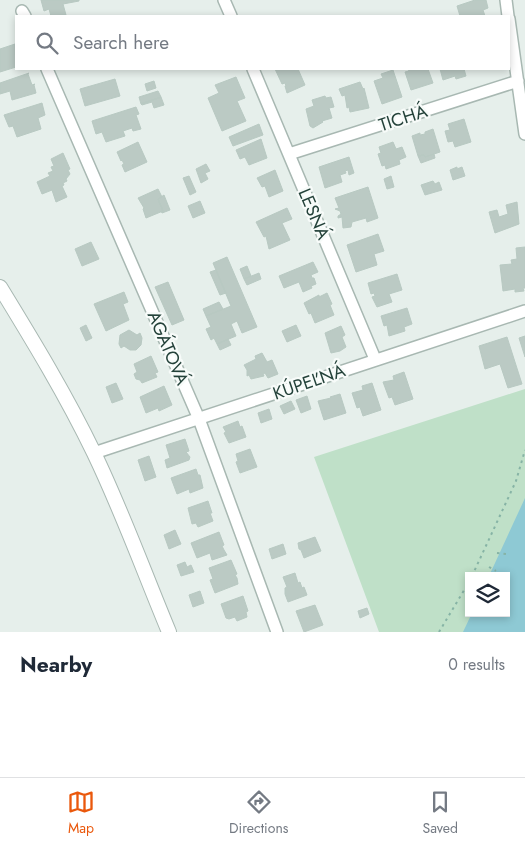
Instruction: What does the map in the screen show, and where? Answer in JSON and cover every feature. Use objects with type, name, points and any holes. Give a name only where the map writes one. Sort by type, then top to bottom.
[{"type":"street","points":[[224,0],[231,15]]},
{"type":"street","points":[[506,0],[508,15]]},
{"type":"street","points":[[510,25],[525,134]]},
{"type":"street","name":"AGÁTOVÁ","points":[[47,70],[199,419],[277,632]]},
{"type":"street","name":"LESNÁ","points":[[253,70],[375,359]]},
{"type":"street","name":"TICHÁ","points":[[289,154],[518,81]]},
{"type":"street","points":[[0,287],[61,390],[94,453],[169,632]]},
{"type":"street","name":"KÚPEĽNÁ","points":[[94,453],[525,311]]},
{"type":"path","points":[[474,572],[516,481],[525,450]]},
{"type":"path","points":[[497,553],[507,554]]},
{"type":"path","points":[[490,567],[496,571]]},
{"type":"path","points":[[439,632],[465,589]]},
{"type":"green space","points":[[525,389],[525,632],[379,632],[314,457]]},
{"type":"water","points":[[525,498],[525,632],[463,632],[470,617],[510,617],[510,572],[491,572]]},
{"type":"building","points":[[41,0],[79,0],[63,4],[66,15],[51,15],[49,9],[44,11]]},
{"type":"building","points":[[475,0],[486,0],[488,8],[483,10],[485,15],[460,15],[457,6]]},
{"type":"building","points":[[15,44],[15,67],[0,72],[0,49]]},
{"type":"building","points":[[275,70],[298,70],[305,85],[287,93],[285,83],[282,84]]},
{"type":"building","points":[[393,70],[402,97],[382,104],[374,81],[383,78],[381,74]]},
{"type":"building","points":[[428,70],[433,83],[411,90],[405,72]]},
{"type":"building","points":[[440,70],[464,70],[466,76],[456,79],[455,76],[443,80]]},
{"type":"building","points":[[29,73],[32,85],[35,84],[36,93],[12,100],[10,91],[0,94],[0,83]]},
{"type":"building","points":[[236,77],[245,98],[237,101],[246,121],[222,131],[208,98],[219,93],[215,85]]},
{"type":"building","points":[[115,79],[120,96],[85,106],[80,89]]},
{"type":"building","points":[[154,81],[156,88],[147,91],[145,84]]},
{"type":"building","points":[[360,82],[364,88],[369,108],[350,112],[349,107],[347,108],[345,95],[342,96],[339,89]]},
{"type":"building","points":[[158,91],[161,97],[141,104],[139,97]]},
{"type":"building","points":[[325,96],[326,98],[331,97],[334,107],[329,108],[332,118],[322,121],[313,128],[310,126],[306,109],[314,106],[312,100]]},
{"type":"building","points":[[161,97],[164,105],[154,108],[152,102],[141,104]]},
{"type":"building","points":[[42,103],[45,115],[38,118],[41,129],[17,137],[13,126],[9,127],[4,115]]},
{"type":"building","points":[[136,107],[139,114],[136,115],[141,129],[133,131],[132,128],[123,131],[125,136],[106,142],[102,132],[96,134],[92,121]]},
{"type":"building","points":[[464,119],[471,142],[455,147],[453,141],[448,142],[445,131],[450,130],[448,124]]},
{"type":"building","points":[[259,124],[263,135],[233,146],[229,137]]},
{"type":"building","points":[[433,129],[440,152],[425,157],[424,155],[418,156],[412,136],[420,133],[420,135],[425,134],[425,132]]},
{"type":"building","points":[[261,139],[267,158],[249,165],[245,157],[240,159],[236,150]]},
{"type":"building","points":[[138,142],[147,162],[125,172],[122,165],[124,164],[117,152]]},
{"type":"building","points":[[393,142],[396,149],[402,147],[406,157],[399,160],[400,164],[386,169],[385,165],[382,166],[378,154],[381,153],[379,147]]},
{"type":"building","points":[[63,153],[70,169],[68,170],[70,174],[66,179],[67,181],[62,186],[67,197],[56,202],[52,190],[42,194],[37,182],[50,176],[48,173],[53,171],[51,167],[54,166],[51,159]]},
{"type":"building","points":[[434,154],[435,158],[421,163],[418,156],[424,155],[425,157]]},
{"type":"building","points":[[349,157],[354,173],[349,175],[348,170],[345,171],[346,173],[340,175],[342,182],[325,188],[319,167]]},
{"type":"building","points":[[206,164],[210,171],[205,173],[208,179],[201,183],[196,169]]},
{"type":"building","points":[[457,167],[457,169],[462,167],[465,176],[453,180],[450,170]]},
{"type":"building","points":[[275,170],[283,191],[269,197],[265,186],[262,187],[257,178]]},
{"type":"building","points":[[189,176],[196,192],[190,195],[183,178]]},
{"type":"building","points":[[391,176],[394,187],[387,189],[384,179]]},
{"type":"building","points":[[433,181],[435,184],[439,182],[442,190],[425,195],[421,185]]},
{"type":"building","points":[[368,187],[378,218],[367,222],[366,218],[352,222],[351,227],[343,228],[342,217],[338,218],[341,214],[340,211],[335,209],[339,208],[335,198]]},
{"type":"building","points":[[158,189],[162,197],[158,199],[163,211],[146,218],[144,208],[138,198]]},
{"type":"building","points":[[164,195],[170,210],[162,213],[161,211],[163,211],[158,199]]},
{"type":"building","points":[[200,201],[205,213],[193,218],[188,206]]},
{"type":"building","points":[[517,202],[519,224],[495,233],[489,212],[497,210],[499,217],[508,214],[506,205]]},
{"type":"building","points":[[287,208],[292,219],[282,223],[290,240],[269,249],[266,236],[264,237],[256,222]]},
{"type":"building","points":[[378,234],[384,251],[374,254],[377,265],[356,272],[347,245]]},
{"type":"building","points":[[91,242],[99,259],[82,266],[75,249]]},
{"type":"building","points":[[525,247],[524,291],[515,292],[515,289],[503,291],[500,265],[512,264],[511,260],[517,259],[516,248]]},
{"type":"building","points":[[227,257],[257,327],[242,333],[237,321],[231,324],[236,336],[217,344],[214,338],[211,340],[206,329],[211,327],[206,316],[231,306],[213,263]]},
{"type":"building","points":[[313,262],[318,272],[311,275],[316,284],[311,286],[312,288],[303,292],[299,282],[284,288],[279,276]]},
{"type":"building","points":[[247,266],[251,276],[244,279],[240,269]]},
{"type":"building","points":[[216,270],[226,293],[220,295],[210,272]]},
{"type":"building","points":[[259,273],[261,279],[247,285],[244,279]]},
{"type":"building","points":[[397,274],[402,290],[389,294],[392,302],[377,307],[372,297],[375,296],[374,293],[371,294],[368,283]]},
{"type":"building","points":[[168,282],[184,320],[172,325],[155,287]]},
{"type":"building","points":[[124,292],[128,302],[123,304],[129,320],[106,331],[94,304]]},
{"type":"building","points":[[327,293],[334,315],[315,323],[304,303]]},
{"type":"building","points":[[219,302],[223,309],[206,316],[203,309]]},
{"type":"building","points":[[407,308],[412,324],[404,327],[405,331],[389,336],[387,325],[384,326],[381,316]]},
{"type":"building","points":[[86,325],[92,338],[86,341],[80,328]]},
{"type":"building","points":[[296,325],[301,336],[287,342],[282,331]]},
{"type":"building","points":[[341,326],[345,335],[342,337],[346,347],[331,353],[325,333]]},
{"type":"building","points":[[129,330],[137,335],[140,333],[142,338],[141,345],[136,350],[130,350],[124,346],[121,348],[119,344],[120,335]]},
{"type":"building","points":[[525,336],[525,357],[519,338]]},
{"type":"building","points":[[507,337],[522,384],[508,388],[500,364],[485,369],[479,346]]},
{"type":"building","points":[[228,339],[231,345],[220,350],[217,344]]},
{"type":"building","points":[[262,353],[267,362],[272,360],[278,374],[268,378],[265,373],[263,374],[264,376],[251,379],[249,375],[247,376],[247,370],[244,365],[256,359],[255,356]]},
{"type":"building","points":[[151,356],[158,372],[155,373],[157,377],[142,383],[136,379],[134,374],[137,372],[134,364]]},
{"type":"building","points":[[404,372],[413,399],[395,405],[392,397],[389,398],[383,382],[394,380],[393,376]]},
{"type":"building","points":[[116,383],[123,399],[112,403],[106,387]]},
{"type":"building","points":[[372,383],[381,410],[363,416],[360,407],[357,408],[352,393],[363,390],[362,386]]},
{"type":"building","points":[[164,386],[172,405],[159,411],[158,408],[146,413],[140,397]]},
{"type":"building","points":[[340,394],[346,413],[324,420],[318,401]]},
{"type":"building","points":[[307,396],[311,409],[301,413],[296,400]]},
{"type":"building","points":[[291,401],[295,409],[284,414],[280,406]]},
{"type":"building","points":[[269,409],[272,419],[261,423],[258,413]]},
{"type":"building","points":[[238,421],[246,437],[229,443],[223,427]]},
{"type":"building","points":[[185,439],[189,451],[186,452],[190,457],[189,460],[167,468],[165,460],[170,458],[166,445]]},
{"type":"building","points":[[250,449],[257,467],[240,473],[236,462],[238,461],[236,454]]},
{"type":"building","points":[[149,456],[156,477],[145,481],[138,460]]},
{"type":"building","points":[[196,469],[198,475],[200,475],[203,488],[190,493],[189,489],[177,494],[171,478]]},
{"type":"building","points":[[208,501],[213,521],[198,527],[196,523],[192,524],[188,508]]},
{"type":"building","points":[[175,530],[181,544],[169,549],[164,535]]},
{"type":"building","points":[[219,532],[224,545],[222,546],[227,555],[212,560],[210,553],[197,558],[191,543]]},
{"type":"building","points":[[315,537],[321,551],[304,558],[298,543]]},
{"type":"building","points":[[283,544],[286,554],[272,559],[269,549]]},
{"type":"building","points":[[231,560],[237,574],[235,575],[238,584],[215,593],[210,580],[213,579],[209,568]]},
{"type":"building","points":[[185,562],[187,567],[191,565],[194,572],[181,576],[177,565]]},
{"type":"building","points":[[295,573],[298,583],[300,582],[302,588],[304,587],[307,595],[288,602],[285,594],[285,588],[287,587],[283,577]]},
{"type":"building","points":[[200,591],[204,603],[193,607],[189,595]]},
{"type":"building","points":[[243,596],[248,611],[246,612],[247,617],[237,621],[235,617],[226,618],[221,604]]},
{"type":"building","points":[[315,605],[323,625],[304,632],[296,611]]},
{"type":"building","points":[[367,608],[369,614],[360,618],[358,611]]}]
